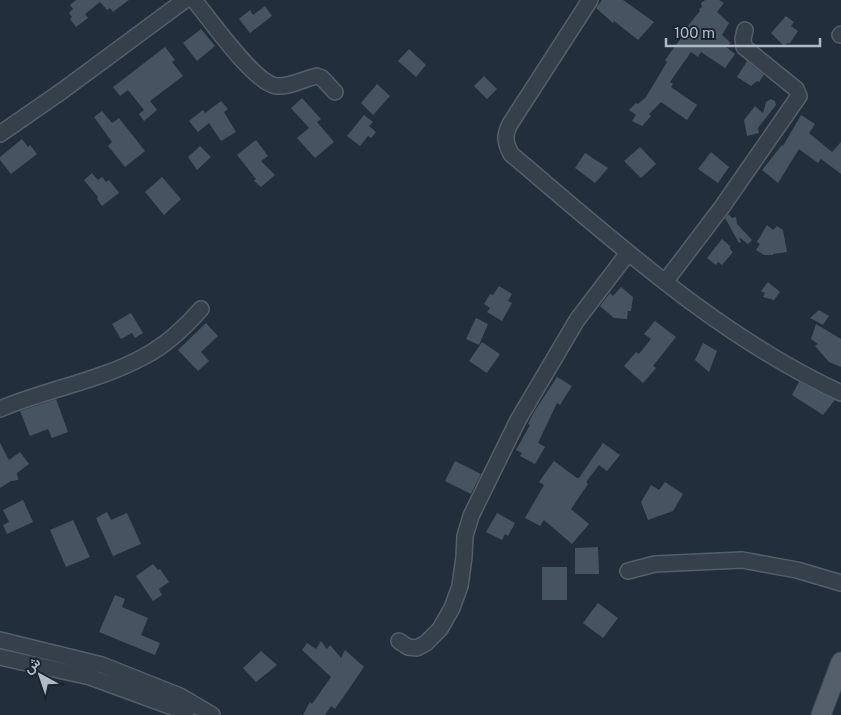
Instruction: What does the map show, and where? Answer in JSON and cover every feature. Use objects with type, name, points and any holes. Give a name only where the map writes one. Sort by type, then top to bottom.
[{"type":"main road","points":[[821,715],[841,662]]},
{"type":"street","points":[[0,134],[62,91],[185,0]]},
{"type":"street","points":[[194,0],[248,67],[261,79],[274,86],[294,84],[317,76],[322,78],[335,92]]},
{"type":"street","points":[[590,0],[510,124],[505,135],[511,154],[665,282],[730,329],[778,359],[841,393]]},
{"type":"street","points":[[665,282],[722,206],[799,96],[796,89],[744,47],[743,39],[746,30]]},
{"type":"street","points":[[398,641],[408,647],[417,648],[426,643],[440,629],[452,608],[460,586],[465,536],[471,516],[518,420],[577,320],[628,253]]},
{"type":"street","points":[[0,409],[106,374],[146,356],[178,333],[202,309]]},
{"type":"street","points":[[628,571],[655,564],[742,560],[797,570],[841,583]]},
{"type":"street","points":[[0,640],[102,665],[180,696],[212,715]]},
{"type":"street","points":[[0,657],[90,677],[175,708],[186,715]]},
{"type":"building","points":[[76,0],[129,0],[113,12],[110,8],[107,10],[100,2],[85,14],[88,18],[76,27],[70,19],[72,17],[69,13],[73,9],[70,5]]},
{"type":"building","points":[[602,0],[623,0],[654,22],[638,40],[614,21],[613,23],[596,8]]},
{"type":"building","points":[[705,0],[719,0],[724,3],[717,12],[729,23],[722,35],[731,43],[726,47],[735,54],[725,68],[701,52],[698,57],[691,52],[670,82],[673,84],[671,87],[697,105],[687,120],[661,102],[649,114],[651,116],[642,126],[632,121],[636,115],[629,110],[646,97],[667,62],[665,60],[684,34],[682,33],[700,11],[701,3]]},
{"type":"building","points":[[265,6],[272,16],[250,33],[239,19],[250,10],[253,15]]},
{"type":"building","points":[[786,16],[794,22],[791,26],[798,31],[790,43],[784,46],[771,33]]},
{"type":"building","points":[[201,29],[215,46],[197,61],[183,43]]},
{"type":"building","points":[[165,47],[175,60],[172,62],[183,76],[150,101],[157,110],[144,121],[139,114],[144,110],[128,90],[120,96],[113,87]]},
{"type":"building","points":[[409,49],[426,65],[416,77],[398,61]]},
{"type":"building","points":[[747,61],[764,75],[759,82],[757,81],[751,86],[737,77]]},
{"type":"building","points":[[484,76],[497,89],[487,99],[474,86]]},
{"type":"building","points":[[377,84],[390,96],[373,115],[361,103]]},
{"type":"building","points":[[302,98],[321,119],[317,122],[334,142],[315,158],[297,138],[309,128],[291,108]]},
{"type":"building","points":[[771,99],[775,101],[776,105],[758,128],[759,133],[747,136],[744,120],[755,106],[763,113],[766,102]]},
{"type":"building","points":[[221,101],[228,109],[224,112],[236,132],[221,141],[209,123],[198,132],[189,121],[203,110],[205,113]]},
{"type":"building","points":[[102,111],[112,123],[119,118],[145,151],[125,167],[108,146],[112,142],[94,117]]},
{"type":"building","points":[[364,115],[373,122],[369,126],[376,132],[371,138],[368,136],[360,146],[347,136]]},
{"type":"building","points":[[801,115],[815,124],[809,133],[832,152],[841,142],[841,174],[821,159],[818,163],[799,149],[778,183],[762,170],[783,146]]},
{"type":"building","points":[[22,139],[37,154],[11,174],[0,160],[0,157]]},
{"type":"building","points":[[256,140],[268,156],[261,161],[275,175],[261,187],[254,181],[256,179],[237,155]]},
{"type":"building","points":[[200,146],[211,157],[197,170],[188,157]]},
{"type":"building","points":[[640,147],[656,164],[641,178],[624,161]]},
{"type":"building","points":[[711,152],[729,167],[718,183],[698,169]]},
{"type":"building","points":[[585,153],[608,168],[595,183],[575,168]]},
{"type":"building","points":[[92,173],[98,180],[102,177],[106,182],[109,180],[119,193],[102,206],[97,199],[98,197],[84,180]]},
{"type":"building","points":[[162,177],[181,199],[164,215],[145,192]]},
{"type":"building","points":[[728,214],[732,218],[736,217],[737,224],[752,240],[748,244],[739,237],[741,242],[739,243],[725,218]]},
{"type":"building","points":[[767,225],[773,230],[777,226],[783,230],[787,252],[764,255],[756,250],[760,244],[757,242]]},
{"type":"building","points":[[722,239],[730,246],[733,252],[722,265],[718,262],[716,265],[707,258]]},
{"type":"building","points":[[768,282],[780,292],[774,300],[763,297],[765,293],[761,291]]},
{"type":"building","points":[[499,286],[512,294],[508,301],[512,303],[502,321],[487,312],[490,308],[484,304],[490,294],[493,295]]},
{"type":"building","points":[[621,287],[633,297],[631,311],[628,311],[627,319],[614,318],[600,306],[610,293],[613,296]]},
{"type":"building","points":[[819,310],[829,316],[823,325],[810,318]]},
{"type":"building","points":[[131,313],[143,333],[135,338],[132,333],[121,339],[112,324]]},
{"type":"building","points":[[476,318],[488,324],[479,345],[466,339]]},
{"type":"building","points":[[655,321],[676,337],[653,366],[656,368],[643,383],[624,366],[636,352],[639,354],[651,339],[644,334]]},
{"type":"building","points":[[206,323],[218,336],[201,352],[209,361],[198,371],[178,350]]},
{"type":"building","points":[[816,324],[841,339],[841,367],[829,362],[815,346],[818,344],[811,339]]},
{"type":"building","points":[[482,342],[500,354],[487,373],[469,361]]},
{"type":"building","points":[[703,343],[717,351],[709,372],[695,360]]},
{"type":"building","points":[[557,377],[572,386],[560,405],[557,403],[538,443],[545,447],[535,464],[520,456],[522,453],[516,450],[530,425],[528,424],[534,412]]},
{"type":"building","points":[[799,382],[835,400],[823,415],[792,395]]},
{"type":"building","points":[[56,399],[68,432],[52,438],[48,429],[30,436],[20,411]]},
{"type":"building","points":[[0,443],[9,460],[20,452],[29,464],[17,473],[18,480],[11,481],[0,488]]},
{"type":"building","points":[[603,443],[620,455],[607,471],[599,465],[586,482],[588,484],[571,509],[589,524],[572,544],[544,520],[540,526],[525,518],[544,485],[539,482],[554,461],[579,478]]},
{"type":"building","points":[[455,461],[481,474],[471,494],[445,481]]},
{"type":"building","points":[[665,482],[683,494],[673,511],[648,520],[641,502],[651,485],[659,490]]},
{"type":"building","points":[[23,500],[33,522],[7,534],[3,525],[9,522],[3,510]]},
{"type":"building","points":[[107,512],[111,520],[127,513],[141,544],[113,556],[96,518]]},
{"type":"building","points":[[497,513],[515,523],[508,536],[505,534],[502,540],[486,532]]},
{"type":"building","points":[[73,520],[90,557],[66,567],[50,530]]},
{"type":"building","points":[[598,547],[599,574],[575,574],[575,548]]},
{"type":"building","points":[[153,564],[158,570],[160,569],[169,582],[159,589],[162,595],[153,601],[136,576]]},
{"type":"building","points":[[542,567],[567,567],[567,600],[542,600]]},
{"type":"building","points":[[115,595],[125,599],[122,607],[148,618],[141,635],[160,643],[155,655],[99,632]]},
{"type":"building","points":[[598,603],[618,618],[603,638],[583,623]]},
{"type":"building","points":[[321,641],[327,649],[330,645],[341,658],[345,650],[364,667],[335,709],[331,706],[325,715],[303,715],[310,702],[312,704],[331,677],[302,650],[307,643],[316,649]]},
{"type":"building","points":[[261,651],[277,665],[256,682],[243,668]]}]
